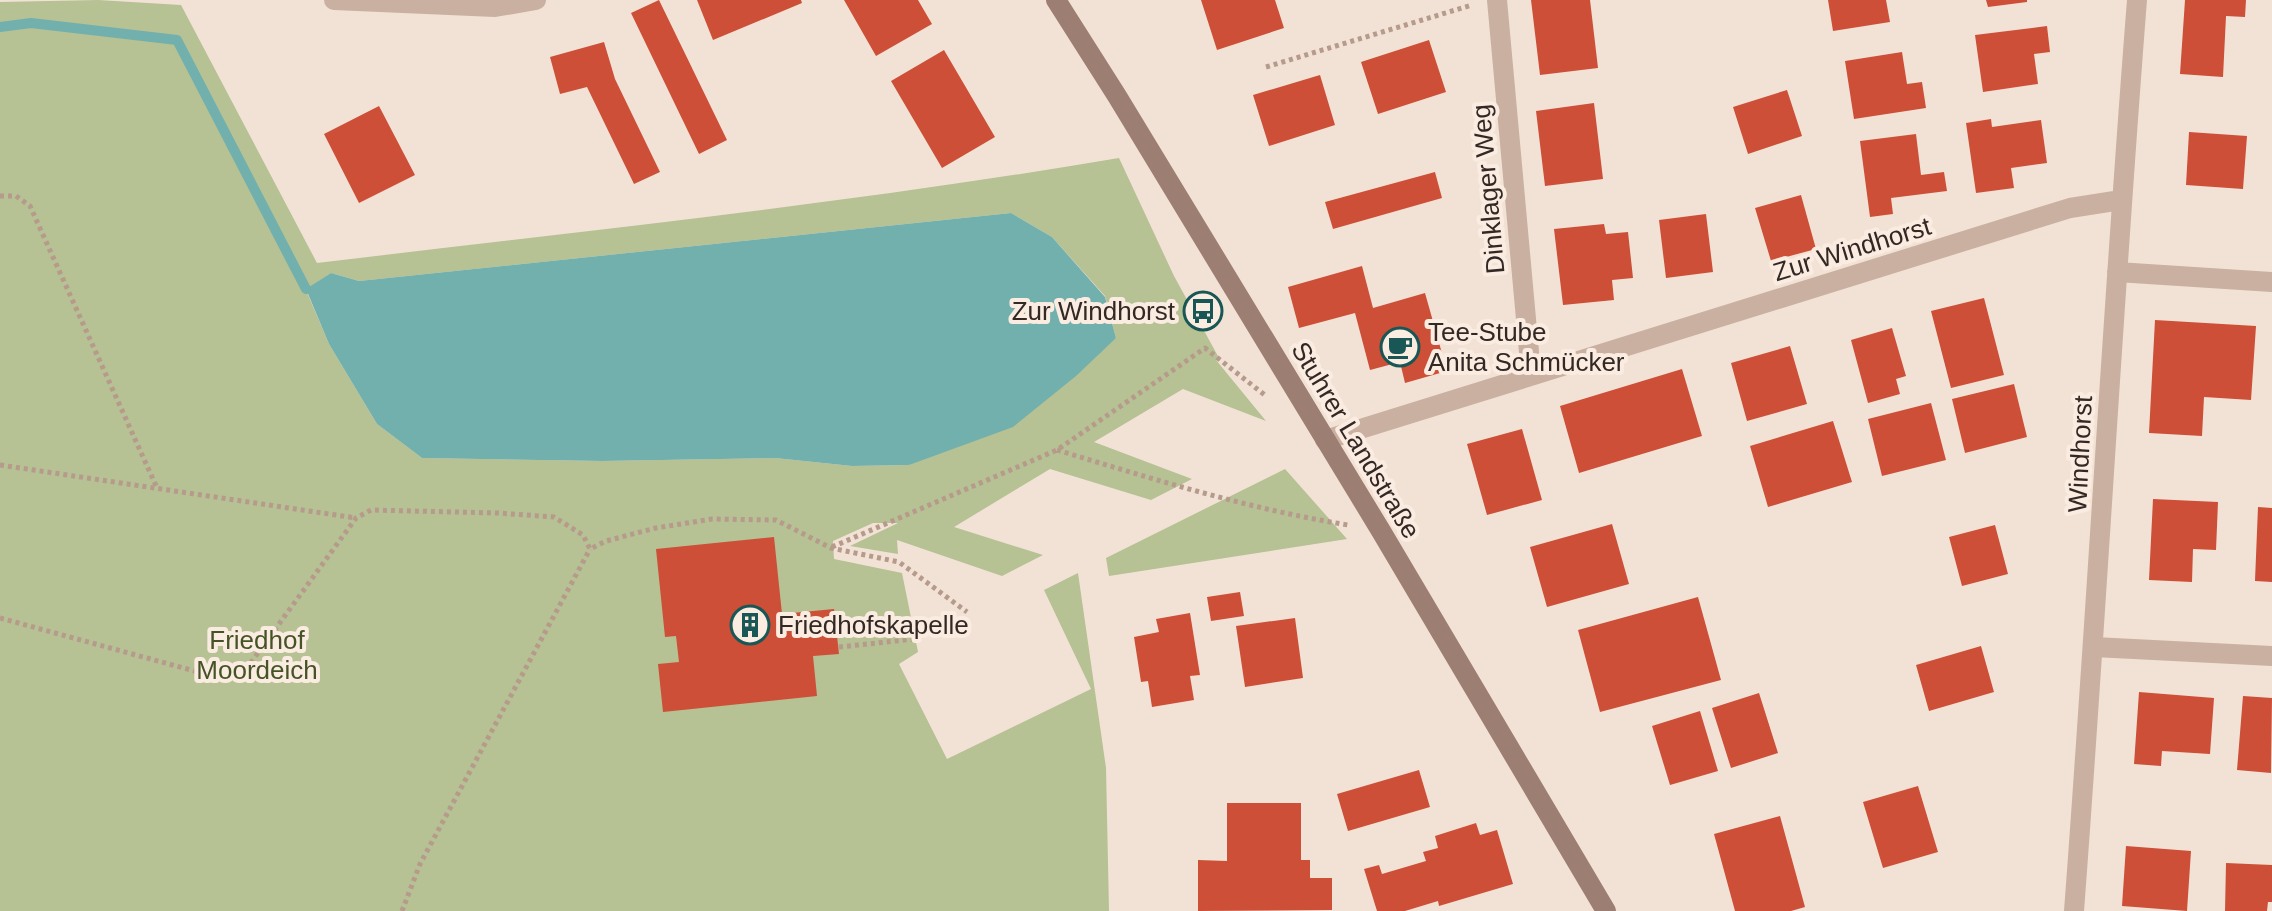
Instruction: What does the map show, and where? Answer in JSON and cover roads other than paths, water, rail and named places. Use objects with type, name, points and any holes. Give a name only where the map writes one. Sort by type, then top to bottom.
[{"type":"main road","name":"Stuhrer Landstraße","points":[[1056,0],[1381,531],[1606,911]]},
{"type":"street","points":[[334,0],[495,7],[536,0]]},
{"type":"street","name":"Dinklager Weg","points":[[1497,0],[1531,374]]},
{"type":"street","name":"Windhorst","points":[[2074,911],[2137,0]]},
{"type":"street","name":"Zur Windhorst","points":[[1325,440],[2070,208],[2121,200]]},
{"type":"street","points":[[2117,272],[2272,282]]},
{"type":"street","points":[[2094,647],[2272,656]]},
{"type":"water","points":[[1011,213],[1052,237],[1105,297],[1116,338],[1076,376],[1013,427],[909,465],[852,466],[775,458],[602,461],[422,458],[377,424],[329,344],[306,289],[331,273],[359,281]]},
{"type":"waterway","points":[[0,27],[31,23],[177,40],[306,289]]},
{"type":"place","name":"Zur Windhorst","points":[[1203,311]]},
{"type":"place","name":"Tee-Stube Anita Schmücker","points":[[1400,347]]},
{"type":"place","name":"Friedhofskapelle","points":[[750,625]]},
{"type":"park label","name":"Friedhof Moordeich","points":[[257,655]]}]
